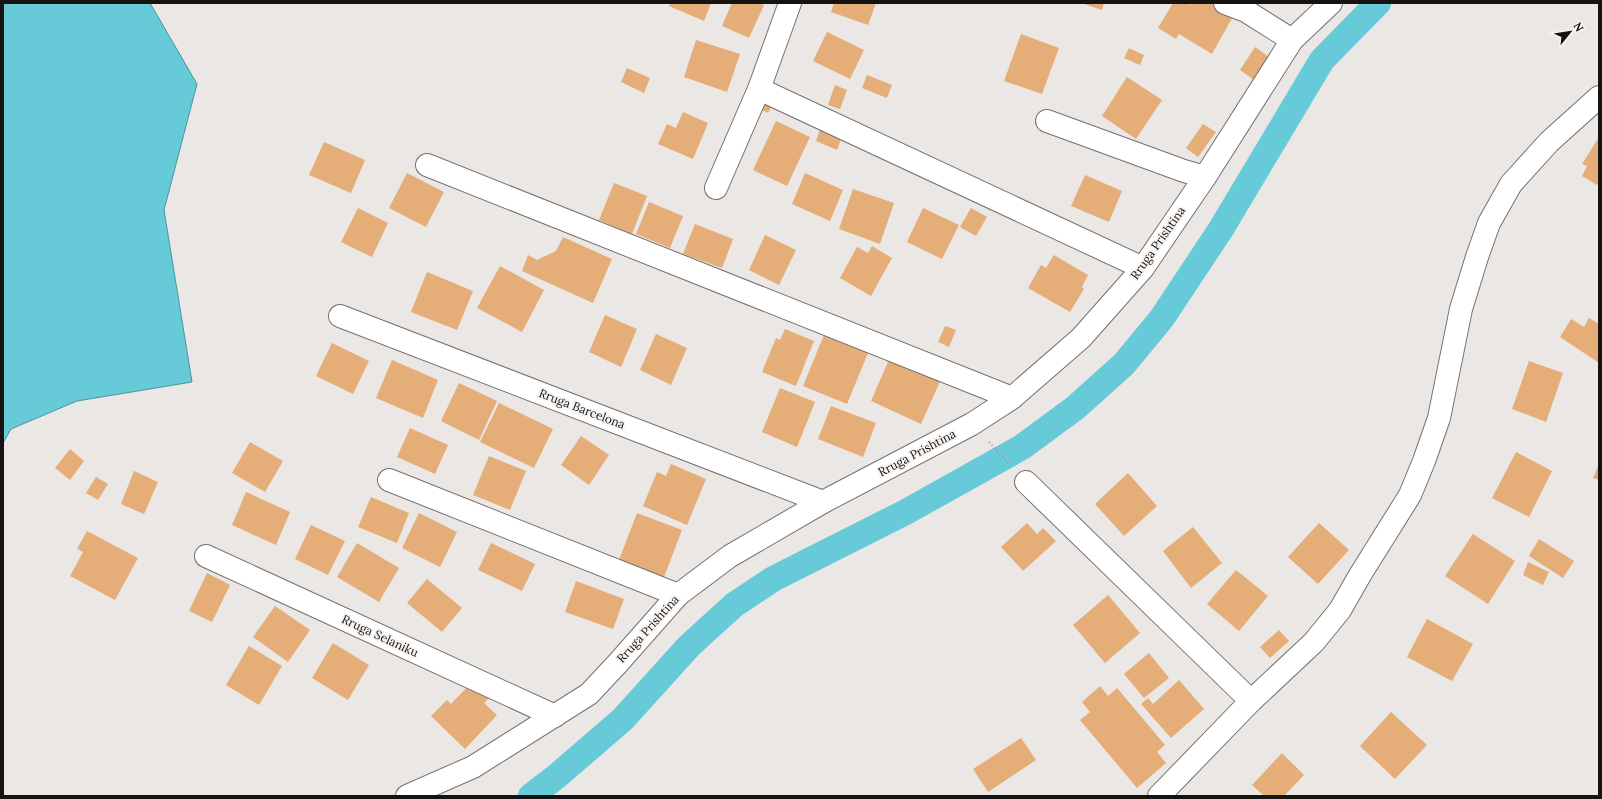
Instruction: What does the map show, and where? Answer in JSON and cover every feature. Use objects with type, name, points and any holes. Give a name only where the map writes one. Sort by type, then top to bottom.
[{"type":"street","points":[[716,188],[759,89],[790,3]]},
{"type":"street","points":[[1225,3],[1246,11],[1292,40]]},
{"type":"street","name":"Rruga Prishtina","points":[[407,796],[473,766],[589,694],[678,595],[730,556],[823,502],[972,424],[1012,398],[1081,338],[1143,268],[1205,177],[1292,40],[1331,3]]},
{"type":"street","points":[[759,89],[1143,268]]},
{"type":"street","points":[[1159,796],[1251,701],[1314,642],[1340,610],[1410,495],[1439,418],[1461,309],[1489,223],[1511,184],[1549,142],[1599,97]]},
{"type":"street","points":[[1047,121],[1184,171],[1205,177]]},
{"type":"street","points":[[427,165],[1012,398]]},
{"type":"street","name":"Rruga Barcelona","points":[[340,316],[823,502]]},
{"type":"street","points":[[389,480],[678,595]]},
{"type":"street","points":[[1026,482],[1251,701]]},
{"type":"street","name":"Rruga Selaniku","points":[[206,556],[555,716]]},
{"type":"path","points":[[972,424],[1026,482]]},
{"type":"water","points":[[3,3],[150,3],[197,84],[164,210],[192,382],[77,401],[11,429],[3,443]]},
{"type":"building","points":[[670,3],[711,3],[704,21],[669,6]]},
{"type":"building","points":[[732,3],[759,3],[764,5],[749,38],[722,26]]},
{"type":"building","points":[[834,3],[876,3],[868,25],[831,12]]},
{"type":"building","points":[[1081,3],[1104,3],[1102,10]]},
{"type":"building","points":[[1173,3],[1188,3],[1191,5],[1192,3],[1214,3],[1227,11],[1236,11],[1212,54],[1179,34],[1176,39],[1158,28]]},
{"type":"building","points":[[827,32],[864,50],[850,79],[813,61]]},
{"type":"building","points":[[1021,34],[1059,48],[1042,94],[1004,81]]},
{"type":"building","points":[[696,40],[740,54],[727,92],[684,77]]},
{"type":"building","points":[[1255,47],[1269,57],[1254,80],[1240,70]]},
{"type":"building","points":[[1129,48],[1144,55],[1140,65],[1124,58]]},
{"type":"building","points":[[627,68],[650,78],[644,93],[621,82]]},
{"type":"building","points":[[867,75],[892,85],[887,98],[862,88]]},
{"type":"building","points":[[1127,77],[1162,100],[1136,139],[1102,116]]},
{"type":"building","points":[[835,85],[847,90],[840,109],[828,105]]},
{"type":"building","points":[[758,96],[773,103],[768,113],[754,106]]},
{"type":"building","points":[[683,112],[708,123],[693,159],[658,144],[667,124],[676,128]]},
{"type":"building","points":[[776,121],[810,137],[787,186],[753,170]]},
{"type":"building","points":[[1203,124],[1216,132],[1198,157],[1186,148]]},
{"type":"building","points":[[821,127],[842,137],[837,150],[816,141]]},
{"type":"building","points":[[1599,137],[1599,183],[1597,185],[1582,176],[1587,166],[1582,164]]},
{"type":"building","points":[[324,142],[365,160],[351,193],[309,175]]},
{"type":"building","points":[[407,173],[444,192],[426,227],[389,208]]},
{"type":"building","points":[[805,173],[843,190],[830,221],[792,204]]},
{"type":"building","points":[[1085,175],[1122,191],[1109,222],[1071,206]]},
{"type":"building","points":[[614,183],[647,196],[632,234],[599,220]]},
{"type":"building","points":[[853,189],[894,203],[880,244],[839,229]]},
{"type":"building","points":[[649,202],[683,216],[670,248],[636,234]]},
{"type":"building","points":[[358,208],[388,223],[372,257],[341,242]]},
{"type":"building","points":[[923,208],[959,225],[942,259],[907,242]]},
{"type":"building","points":[[971,208],[987,217],[976,236],[960,227]]},
{"type":"building","points":[[695,224],[733,239],[722,268],[683,254]]},
{"type":"building","points":[[765,235],[796,250],[779,285],[749,270]]},
{"type":"building","points":[[563,237],[612,259],[593,303],[522,271],[528,255],[537,260],[556,251]]},
{"type":"building","points":[[872,246],[892,258],[871,296],[840,278],[857,247],[868,253]]},
{"type":"building","points":[[1054,255],[1088,275],[1082,287],[1084,289],[1070,312],[1028,288],[1041,265],[1046,268]]},
{"type":"building","points":[[500,266],[544,290],[522,332],[477,308]]},
{"type":"building","points":[[427,272],[473,291],[457,330],[411,312]]},
{"type":"building","points":[[605,315],[637,329],[621,367],[589,352]]},
{"type":"building","points":[[1589,318],[1599,324],[1599,363],[1560,337],[1571,319],[1584,327]]},
{"type":"building","points":[[945,326],[956,330],[949,347],[938,342]]},
{"type":"building","points":[[785,329],[814,341],[796,386],[762,372],[776,338],[780,340]]},
{"type":"building","points":[[826,330],[870,348],[847,404],[803,386]]},
{"type":"building","points":[[656,334],[687,348],[671,385],[640,370]]},
{"type":"building","points":[[332,343],[369,361],[353,394],[316,376]]},
{"type":"building","points":[[891,355],[942,377],[921,424],[871,401]]},
{"type":"building","points":[[392,360],[438,380],[423,418],[376,398]]},
{"type":"building","points":[[1529,361],[1563,373],[1546,422],[1512,409]]},
{"type":"building","points":[[459,383],[497,401],[479,440],[441,421]]},
{"type":"building","points":[[780,388],[815,402],[797,447],[762,432]]},
{"type":"building","points":[[499,403],[553,429],[534,468],[480,442]]},
{"type":"building","points":[[831,406],[876,423],[863,457],[818,439]]},
{"type":"building","points":[[410,428],[448,445],[435,474],[397,457]]},
{"type":"building","points":[[581,436],[609,455],[589,485],[561,465]]},
{"type":"building","points":[[250,442],[283,461],[265,492],[232,473]]},
{"type":"building","points":[[70,449],[84,461],[70,480],[55,468]]},
{"type":"building","points":[[1516,452],[1552,471],[1529,517],[1492,498]]},
{"type":"building","points":[[489,456],[526,471],[510,510],[473,495]]},
{"type":"building","points":[[671,464],[706,479],[687,525],[643,506],[657,472],[666,476]]},
{"type":"building","points":[[1599,464],[1599,480],[1593,478]]},
{"type":"building","points":[[134,471],[158,482],[144,514],[121,504]]},
{"type":"building","points":[[1128,473],[1157,506],[1124,536],[1095,504]]},
{"type":"building","points":[[96,477],[108,484],[98,500],[86,493]]},
{"type":"building","points":[[246,492],[290,512],[276,545],[232,525]]},
{"type":"building","points":[[371,497],[409,513],[397,543],[358,527]]},
{"type":"building","points":[[419,513],[457,532],[440,567],[402,548]]},
{"type":"building","points":[[637,513],[682,530],[664,577],[619,560]]},
{"type":"building","points":[[1027,523],[1037,534],[1043,528],[1056,541],[1023,571],[1001,547]]},
{"type":"building","points":[[1319,523],[1349,550],[1318,584],[1288,557]]},
{"type":"building","points":[[311,525],[345,541],[328,575],[295,559]]},
{"type":"building","points":[[1193,527],[1222,563],[1191,588],[1163,551]]},
{"type":"building","points":[[87,531],[138,558],[115,600],[70,576],[83,552],[77,549]]},
{"type":"building","points":[[1473,534],[1515,561],[1488,604],[1445,576]]},
{"type":"building","points":[[1539,539],[1574,561],[1563,578],[1529,556]]},
{"type":"building","points":[[357,543],[399,568],[379,602],[337,577]]},
{"type":"building","points":[[491,543],[535,564],[522,591],[478,570]]},
{"type":"building","points":[[1528,562],[1549,572],[1543,585],[1523,575]]},
{"type":"building","points":[[1236,570],[1268,596],[1239,631],[1207,604]]},
{"type":"building","points":[[207,573],[230,585],[212,622],[189,611]]},
{"type":"building","points":[[427,579],[462,608],[442,632],[407,603]]},
{"type":"building","points":[[576,581],[624,599],[613,629],[565,612]]},
{"type":"building","points":[[1108,595],[1140,633],[1105,663],[1073,625]]},
{"type":"building","points":[[275,606],[310,630],[288,662],[253,637]]},
{"type":"building","points":[[1427,619],[1473,644],[1452,681],[1407,657]]},
{"type":"building","points":[[1279,630],[1289,641],[1270,658],[1260,647]]},
{"type":"building","points":[[333,643],[369,665],[348,700],[312,678]]},
{"type":"building","points":[[249,646],[282,666],[259,705],[226,685]]},
{"type":"building","points":[[1149,653],[1169,678],[1144,698],[1124,674]]},
{"type":"building","points":[[1179,680],[1204,709],[1171,738],[1141,704],[1148,698],[1153,704]]},
{"type":"building","points":[[472,682],[489,698],[484,703],[497,715],[465,749],[431,716],[447,700],[451,704]]},
{"type":"building","points":[[1100,686],[1108,696],[1117,688],[1165,745],[1157,752],[1166,763],[1137,788],[1080,720],[1090,712],[1082,702]]},
{"type":"building","points":[[1391,712],[1427,745],[1395,779],[1360,746]]},
{"type":"building","points":[[1021,738],[1036,760],[988,792],[973,769]]},
{"type":"building","points":[[1282,753],[1304,775],[1284,796],[1264,796],[1252,785]]},
{"type":"waterway","points":[[531,796],[557,776],[623,719],[689,646],[734,605],[773,579],[904,513],[1022,447],[1075,408],[1124,364],[1162,318],[1221,229],[1322,60],[1378,3]]}]
